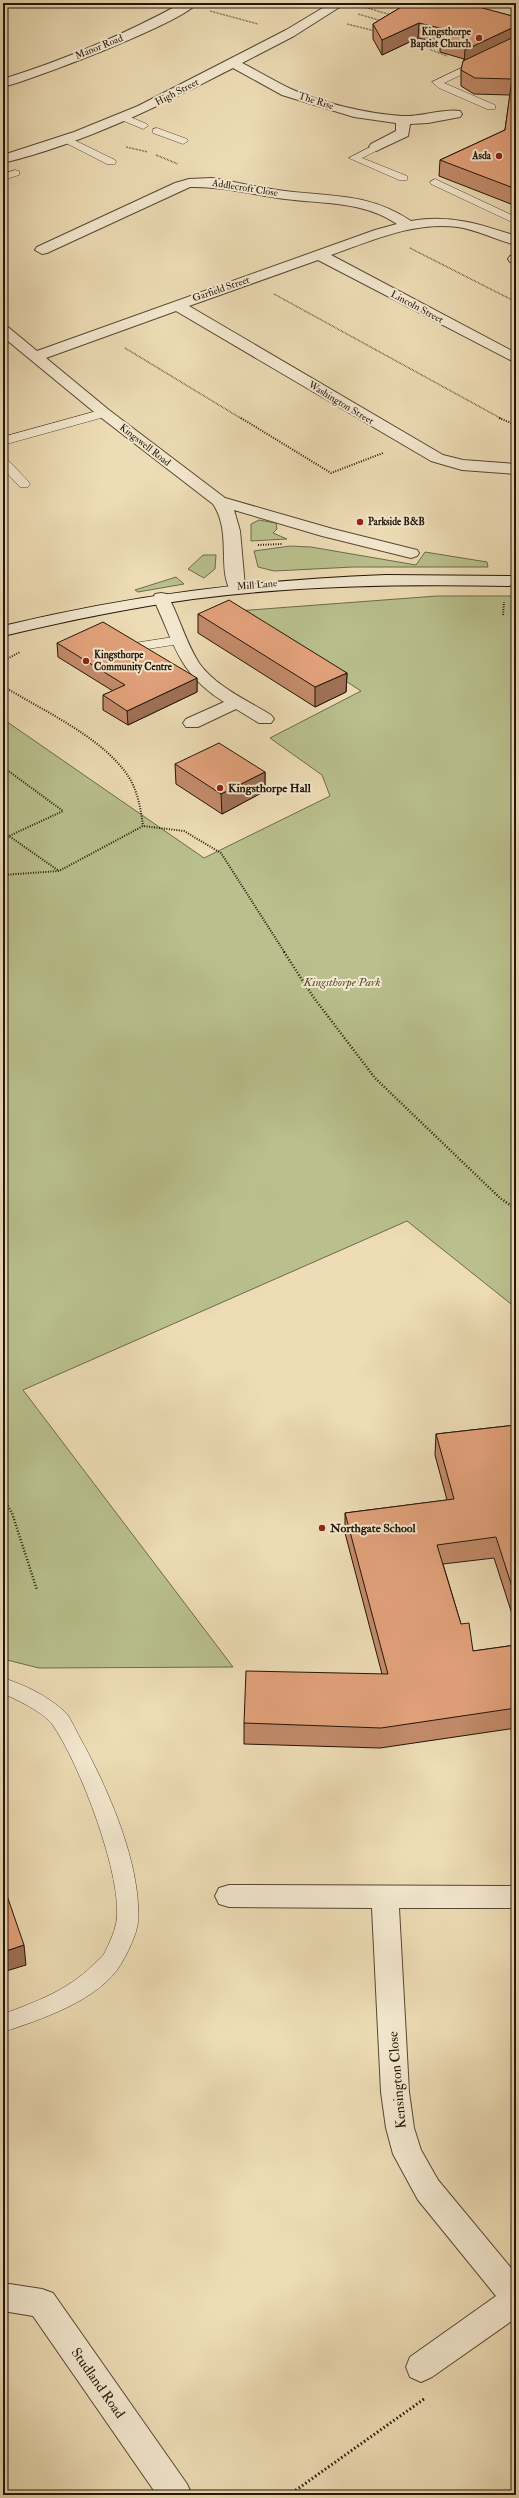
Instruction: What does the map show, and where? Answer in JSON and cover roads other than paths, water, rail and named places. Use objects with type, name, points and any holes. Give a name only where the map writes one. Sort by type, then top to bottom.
[{"type":"street","name":"Manor Road","points":[[3,84],[38,72],[145,28],[190,4]]},
{"type":"street","name":"High Street","points":[[3,159],[66,139],[123,117],[234,63],[290,33],[336,5]]},
{"type":"street","name":"The Rise","points":[[234,63],[287,92],[354,113],[403,120],[428,119],[455,114]]},
{"type":"street","points":[[376,147],[403,133],[403,120]]},
{"type":"street","name":"Addlecroft Close","points":[[42,250],[189,183],[212,182],[284,195],[356,201],[390,213],[408,225]]},
{"type":"street","name":"Garfield Street","points":[[36,356],[380,233],[408,225],[446,222],[468,224],[516,241]]},
{"type":"street","name":"Lincoln Street","points":[[319,255],[516,359]]},
{"type":"street","name":"Washington Street","points":[[177,305],[408,443],[437,458],[462,465],[516,469]]},
{"type":"street","name":"Kingswell Road","points":[[3,330],[104,413],[219,501],[230,518],[234,575],[238,587]]},
{"type":"street","points":[[219,501],[321,531],[412,554]]},
{"type":"street","points":[[238,587],[287,574],[446,570],[516,572]]},
{"type":"street","name":"Mill Lane","points":[[3,631],[85,612],[161,598],[238,587],[375,579],[516,580]]},
{"type":"street","points":[[161,598],[180,640],[198,672],[215,687],[265,719]]},
{"type":"street","points":[[192,724],[238,702]]},
{"type":"street","points":[[229,1896],[516,1897]]},
{"type":"street","name":"Kensington Close","points":[[385,1897],[395,2092],[400,2128],[408,2154],[428,2190],[516,2297]]},
{"type":"street","name":"Studland Road","points":[[3,2297],[42,2303],[176,2495]]},
{"type":"street","points":[[426,2380],[516,2300]]},
{"type":"lane","points":[[491,106],[442,86],[437,82],[481,63],[516,45]]},
{"type":"lane","points":[[123,117],[143,126]]},
{"type":"lane","points":[[157,131],[183,141]]},
{"type":"lane","points":[[66,139],[111,162]]},
{"type":"lane","points":[[376,147],[354,158],[403,178]]},
{"type":"lane","points":[[3,177],[15,173]]},
{"type":"lane","points":[[435,182],[516,221]]},
{"type":"lane","points":[[3,441],[104,413]]},
{"type":"lane","points":[[3,462],[24,484]]},
{"type":"lane","points":[[135,647],[180,640]]},
{"type":"lane","points":[[3,1686],[21,1692],[58,1717],[82,1758],[111,1830],[125,1883],[127,1923],[113,1959],[86,1985],[44,2009],[3,2023]]},
{"type":"place","name":"Kingsthorpe Baptist Church","points":[[479,38]]},
{"type":"place","name":"Asda","points":[[499,156]]},
{"type":"place","name":"Parkside B&B","points":[[360,522]]},
{"type":"place","name":"Kingsthorpe Community Centre","points":[[86,661]]},
{"type":"place","name":"Kingsthorpe Hall","points":[[220,788]]},
{"type":"place","name":"Northgate School","points":[[322,1528]]},
{"type":"park label","name":"Kingsthorpe Park","points":[[342,982]]}]
